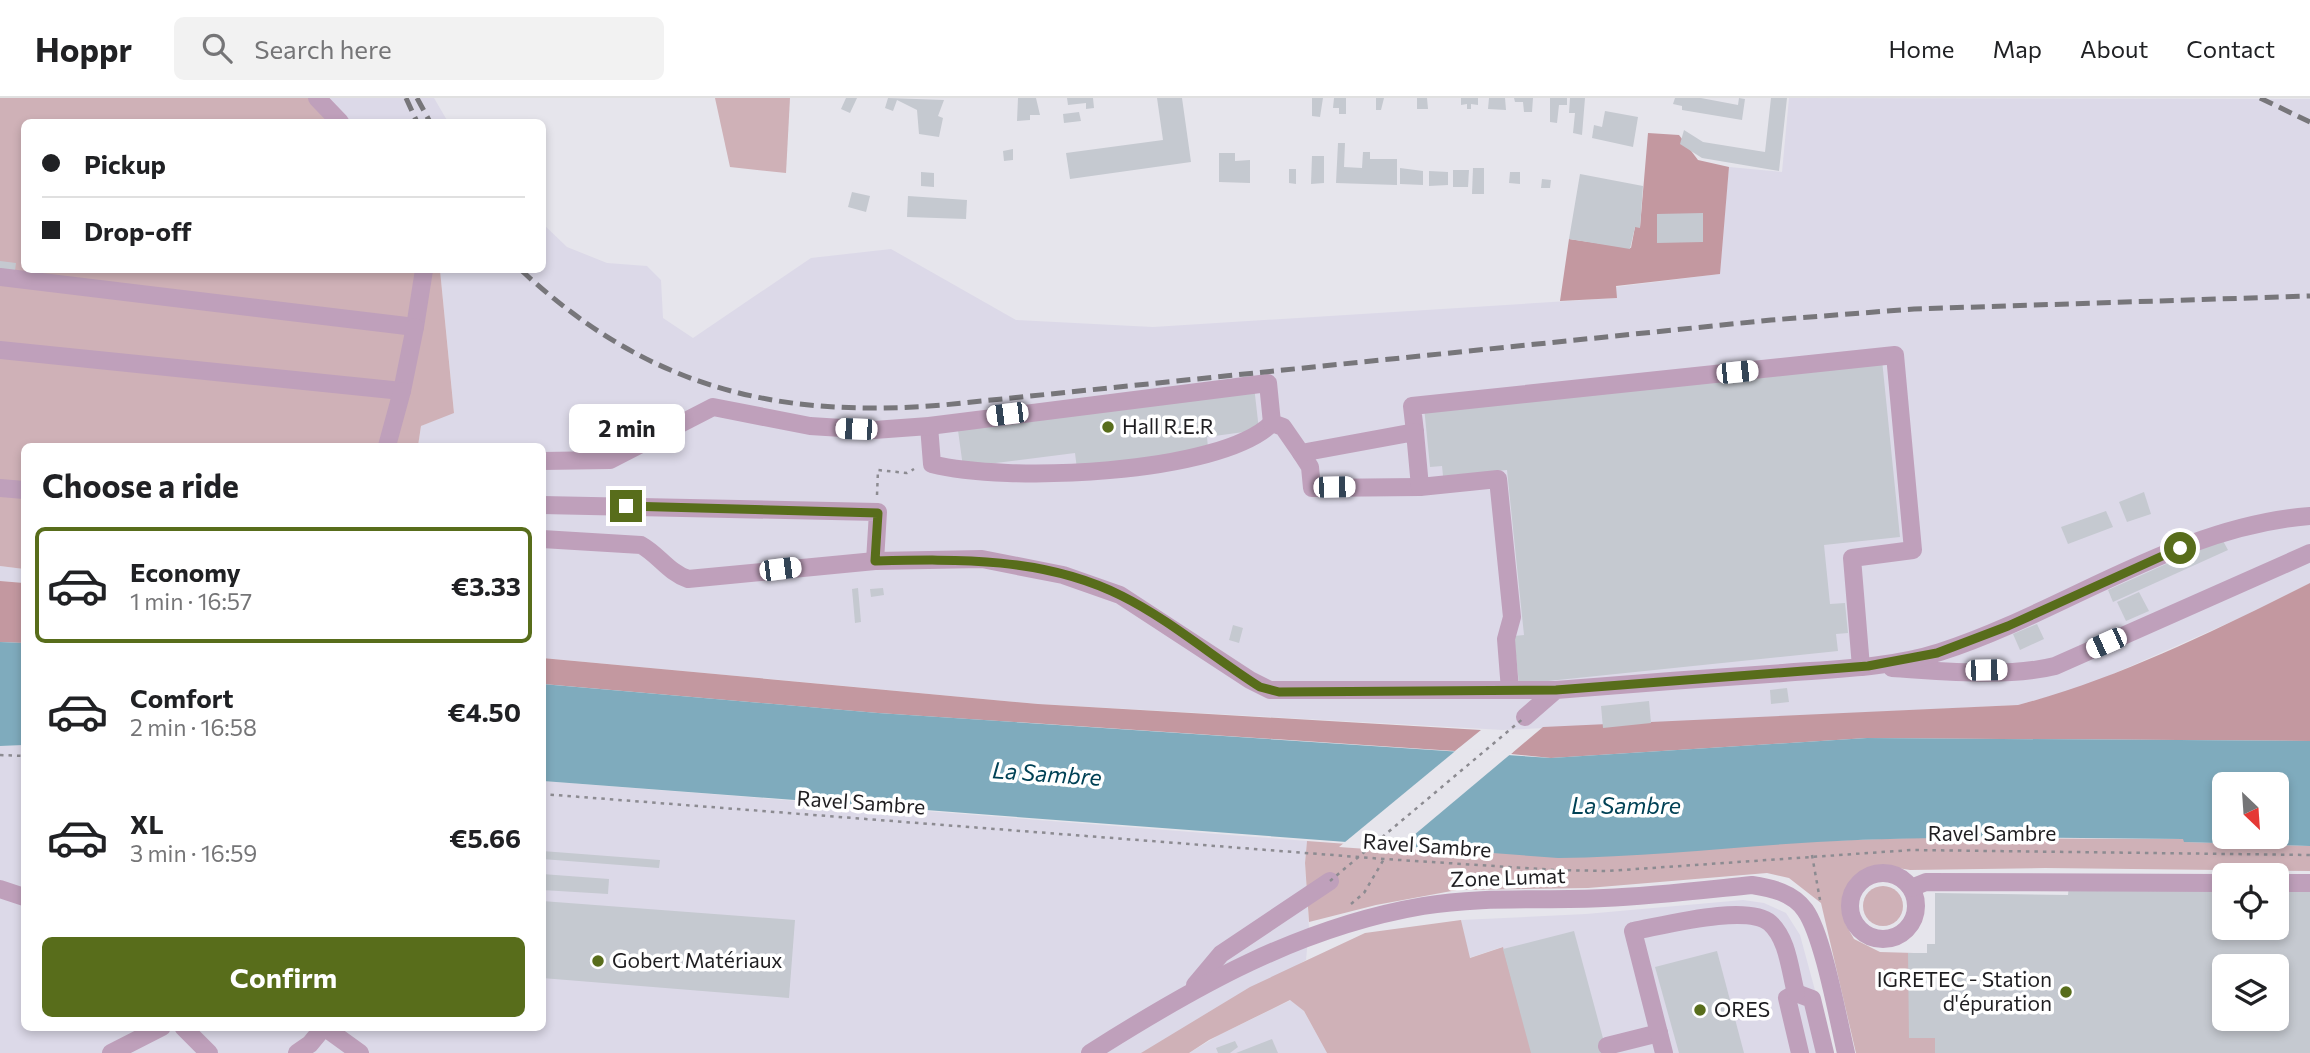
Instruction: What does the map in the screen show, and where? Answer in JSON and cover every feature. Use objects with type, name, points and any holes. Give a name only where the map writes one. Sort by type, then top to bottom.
[{"type":"street","points":[[317,98],[337,119]]},
{"type":"street","points":[[388,443],[402,391],[424,273]]},
{"type":"street","points":[[0,277],[415,327]]},
{"type":"street","points":[[0,350],[402,391]]},
{"type":"street","points":[[1420,487],[1412,406],[1895,355],[1913,550],[1852,558],[1865,666]]},
{"type":"street","points":[[546,461],[610,460],[713,407],[780,422],[874,430],[929,426],[1268,383],[1272,423]]},
{"type":"street","points":[[929,426],[932,464],[964,471],[1093,472],[1192,458],[1259,436],[1272,423]]},
{"type":"street","points":[[1272,423],[1283,427],[1310,467],[1312,488],[1420,487],[1497,479],[1512,617],[1506,639],[1510,690]]},
{"type":"street","points":[[1301,453],[1415,432]]},
{"type":"street","points":[[0,488],[21,490]]},
{"type":"street","points":[[546,505],[878,513],[875,561]]},
{"type":"street","points":[[546,539],[630,542],[651,550],[675,574],[688,579],[875,561],[982,559],[1083,580],[1136,604],[1250,680],[1270,690],[1556,690],[1865,666],[1937,653],[2008,626],[2180,548],[2248,526],[2310,516]]},
{"type":"street","points":[[1865,666],[1940,671],[2045,668],[2310,553]]},
{"type":"street","points":[[1525,717],[1556,690]]},
{"type":"street","points":[[1192,989],[1221,954],[1330,881]]},
{"type":"street","points":[[1911,888],[1926,882],[2212,883]]},
{"type":"street","points":[[2289,883],[2310,883]]},
{"type":"street","name":"Zone Lumat","points":[[1090,1053],[1192,989],[1261,956],[1346,924],[1424,906],[1474,900],[1605,898],[1752,885],[1772,888],[1791,897],[1805,910],[1816,933],[1846,1053]]},
{"type":"street","points":[[0,889],[21,896]]},
{"type":"street","points":[[1664,1053],[1633,931],[1704,918],[1749,915],[1769,922],[1784,944],[1796,993]]},
{"type":"street","points":[[1800,1053],[1787,998],[1796,993],[1812,999],[1825,1053]]},
{"type":"street","points":[[111,1053],[154,1031]]},
{"type":"street","points":[[188,1031],[209,1053]]},
{"type":"street","points":[[297,1053],[320,1031]]},
{"type":"street","points":[[330,1031],[360,1053]]},
{"type":"street","points":[[1607,1046],[1659,1033]]},
{"type":"path","points":[[878,513],[878,470],[908,473],[932,464]]},
{"type":"path","points":[[1330,881],[1525,717]]},
{"type":"path","points":[[0,755],[21,756]]},
{"type":"path","name":"Ravel Sambre","points":[[546,794],[1384,859],[1608,871],[1912,850],[2310,855]]},
{"type":"path","points":[[1812,855],[1820,902]]},
{"type":"path","points":[[1346,924],[1343,910],[1364,892],[1384,859]]},
{"type":"shaded area","points":[[0,98],[329,98],[345,119],[21,119],[21,273],[440,273],[454,413],[421,426],[418,443],[21,443],[21,569],[0,566]]},
{"type":"shaded area","points":[[329,98],[434,98],[446,119],[345,119]]},
{"type":"shaded area","points":[[715,98],[790,98],[786,173],[730,167]]},
{"type":"shaded area","points":[[1789,98],[2310,99],[2310,583],[2242,617],[2079,689],[2018,705],[1503,730],[1038,704],[546,658],[546,443],[418,443],[421,426],[454,412],[440,273],[546,273],[546,227],[567,247],[607,263],[647,266],[661,280],[663,318],[693,338],[811,258],[891,249],[1016,320],[1153,327],[1616,298],[1615,287],[1719,274],[1729,167],[1782,172]]},
{"type":"shaded area","points":[[1648,133],[1679,135],[1698,160],[1729,167],[1720,274],[1616,286],[1617,298],[1560,301],[1569,239],[1631,248],[1635,227],[1640,227]]},
{"type":"shaded area","points":[[0,566],[21,569],[21,583],[0,581]]},
{"type":"shaded area","points":[[0,581],[21,583],[21,643],[0,642]]},
{"type":"shaded area","points":[[2310,583],[2310,741],[1867,738],[1551,758],[1511,754],[1543,727],[2018,705],[2130,667]]},
{"type":"shaded area","points":[[546,658],[1038,704],[1481,730],[1455,751],[878,713],[546,684]]},
{"type":"shaded area","points":[[21,745],[21,1031],[546,1031],[546,781],[1307,841],[1305,863],[1309,928],[1306,960],[1142,1053],[0,1053],[0,746]]},
{"type":"shaded area","points":[[1911,838],[2184,839],[2185,842],[2212,843],[2212,849],[2289,849],[2289,845],[2310,846],[2310,871],[2289,871],[2289,863],[2212,863],[2212,870],[1910,870],[1880,865],[1860,873],[1845,895],[1842,910],[1846,925],[1854,939],[1880,952],[1914,953],[1913,1037],[1940,1038],[1940,1053],[1856,1053],[1821,903],[1789,878],[1767,873],[1588,888],[1457,890],[1376,905],[1309,922],[1305,863],[1307,841],[1469,853]]},
{"type":"shaded area","points":[[1883,886],[1897,892],[1903,906],[1897,920],[1883,926],[1869,920],[1863,906],[1869,892]]},
{"type":"shaded area","points":[[1743,900],[1764,903],[1786,913],[1800,935],[1832,1053],[1532,1053],[1502,947],[1469,958],[1461,920],[1586,914]]},
{"type":"shaded area","points":[[1461,920],[1470,958],[1503,947],[1532,1053],[1327,1053],[1304,1011],[1290,1000],[1209,1040],[1189,1053],[1141,1053],[1250,987],[1365,933]]},
{"type":"shaded area","points":[[1291,1000],[1304,1011],[1327,1053],[1189,1053],[1219,1035]]},
{"type":"water","points":[[0,642],[21,643],[21,745],[0,746]]},
{"type":"water","name":"La Sambre","points":[[546,684],[878,713],[1551,758],[1867,738],[2310,741],[2310,846],[2289,845],[2289,772],[2212,772],[2212,843],[2184,842],[2183,839],[1908,838],[1558,858],[546,781]]},
{"type":"pier","points":[[1459,748],[1513,752],[1395,851],[1339,847]]},
{"type":"building","points":[[846,98],[857,98],[850,113],[841,109]]},
{"type":"building","points":[[888,98],[944,100],[938,116],[943,118],[939,137],[919,134],[917,110],[897,100],[893,111],[885,108]]},
{"type":"building","points":[[1018,98],[1036,98],[1040,115],[1030,115],[1030,120],[1017,121]]},
{"type":"building","points":[[1067,98],[1093,98],[1094,108],[1086,109],[1086,103],[1068,105]]},
{"type":"building","points":[[1157,98],[1182,98],[1191,162],[1070,179],[1066,153],[1163,140]]},
{"type":"building","points":[[1312,98],[1323,98],[1320,117],[1312,116]]},
{"type":"building","points":[[1334,98],[1346,98],[1346,114],[1339,114],[1339,108],[1333,108]]},
{"type":"building","points":[[1376,98],[1384,98],[1381,110],[1376,110]]},
{"type":"building","points":[[1417,98],[1427,98],[1428,109],[1417,109]]},
{"type":"building","points":[[1461,98],[1478,98],[1478,105],[1471,104],[1471,109],[1467,109],[1467,104],[1461,105]]},
{"type":"building","points":[[1489,98],[1505,98],[1506,110],[1488,109]]},
{"type":"building","points":[[1514,98],[1533,98],[1532,112],[1524,112],[1523,102],[1515,102]]},
{"type":"building","points":[[1550,98],[1567,98],[1567,105],[1559,105],[1557,123],[1550,122]]},
{"type":"building","points":[[1570,98],[1585,98],[1582,135],[1573,133],[1575,113],[1569,113]]},
{"type":"building","points":[[1675,98],[1701,98],[1738,105],[1739,98],[1745,99],[1742,120],[1682,110],[1682,106],[1673,104]]},
{"type":"building","points":[[1771,98],[1787,98],[1779,171],[1702,158],[1680,144],[1684,130],[1703,142],[1765,152]]},
{"type":"building","points":[[1605,111],[1638,117],[1633,147],[1592,138],[1594,125],[1602,127]]},
{"type":"building","points":[[1079,112],[1081,121],[1064,123],[1063,114]]},
{"type":"building","points":[[1338,143],[1345,143],[1344,167],[1362,168],[1363,152],[1370,152],[1370,159],[1397,159],[1397,185],[1336,183]]},
{"type":"building","points":[[1013,149],[1013,160],[1004,161],[1003,151]]},
{"type":"building","points":[[1219,153],[1235,153],[1235,161],[1250,160],[1250,183],[1219,182]]},
{"type":"building","points":[[1312,156],[1324,156],[1324,183],[1311,184]]},
{"type":"building","points":[[1400,168],[1423,171],[1423,185],[1400,184]]},
{"type":"building","points":[[1473,168],[1484,168],[1484,194],[1472,194]]},
{"type":"building","points":[[1289,169],[1296,169],[1296,184],[1289,183]]},
{"type":"building","points":[[1453,170],[1469,170],[1468,187],[1453,187]]},
{"type":"building","points":[[1429,171],[1448,172],[1448,185],[1429,186]]},
{"type":"building","points":[[921,172],[934,173],[934,187],[921,186]]},
{"type":"building","points":[[1510,172],[1520,172],[1520,184],[1509,183]]},
{"type":"building","points":[[1580,174],[1643,186],[1640,228],[1635,227],[1630,249],[1569,239]]},
{"type":"building","points":[[1542,179],[1551,180],[1550,188],[1541,188]]},
{"type":"building","points":[[852,192],[870,196],[866,212],[848,207]]},
{"type":"building","points":[[908,196],[967,200],[966,219],[907,217]]},
{"type":"building","points":[[1703,213],[1703,242],[1657,243],[1657,214]]},
{"type":"building","points":[[0,261],[16,263],[15,271],[0,269]]},
{"type":"building","points":[[1882,360],[1900,537],[1824,545],[1830,604],[1845,603],[1848,633],[1836,634],[1838,651],[1519,684],[1514,636],[1524,635],[1507,470],[1443,476],[1442,466],[1430,467],[1424,407]]},
{"type":"building","name":"Hall R.E.R","points":[[1254,386],[1259,430],[1207,437],[1208,448],[1077,469],[1075,453],[963,467],[957,423]]},
{"type":"building","points":[[2144,492],[2151,514],[2127,522],[2119,502]]},
{"type":"building","points":[[2106,511],[2113,527],[2068,544],[2061,527]]},
{"type":"building","points":[[2222,539],[2228,550],[2113,602],[2108,590]]},
{"type":"building","points":[[858,588],[861,622],[855,623],[852,589]]},
{"type":"building","points":[[883,588],[884,595],[871,597],[870,589]]},
{"type":"building","points":[[2139,592],[2149,611],[2126,621],[2117,602]]},
{"type":"building","points":[[2037,624],[2044,639],[2020,650],[2013,634]]},
{"type":"building","points":[[1233,625],[1243,628],[1239,643],[1229,640]]},
{"type":"building","points":[[1787,688],[1789,702],[1771,704],[1770,690]]},
{"type":"building","points":[[1649,701],[1651,723],[1603,728],[1601,706]]},
{"type":"building","points":[[546,851],[660,860],[659,868],[546,859]]},
{"type":"building","points":[[546,874],[609,879],[608,894],[546,890]]},
{"type":"building","name":"IGRETEC - Station d'épuration","points":[[2069,884],[2212,885],[2212,940],[2289,940],[2289,885],[2310,886],[2310,1053],[1935,1053],[1935,1038],[1909,1038],[1908,953],[1927,953],[1927,944],[1935,944],[1935,893],[2068,895]]},
{"type":"building","points":[[546,901],[795,920],[789,998],[546,978]]},
{"type":"building","points":[[1574,931],[1607,1053],[1531,1053],[1503,949]]},
{"type":"building","name":"ORES","points":[[1717,951],[1744,1053],[1679,1053],[1655,967]]},
{"type":"building","points":[[1272,1039],[1278,1053],[1236,1053]]},
{"type":"building","points":[[1235,1041],[1238,1047],[1230,1053],[1218,1053],[1216,1048]]},
{"type":"railway","points":[[406,98],[416,119]]},
{"type":"railway","points":[[417,98],[428,119]]},
{"type":"railway","points":[[2260,98],[2310,122]]},
{"type":"railway","points":[[525,273],[568,310],[616,342],[665,368],[716,387],[768,399],[823,406],[882,408],[943,405],[1771,320],[1914,309],[2310,296]]},
{"type":"place","name":"Hall R.E.R","points":[[1108,427]]},
{"type":"place","name":"Gobert Matériaux","points":[[598,961]]},
{"type":"place","name":"IGRETEC - Station d'épuration","points":[[2066,992]]},
{"type":"place","name":"ORES","points":[[1700,1010]]},
{"type":"route","points":[[626,506],[878,513],[875,561],[982,559],[1083,580],[1136,604],[1260,687],[1279,692],[1556,690],[1868,666],[1937,653],[2008,626],[2180,548]]}]
